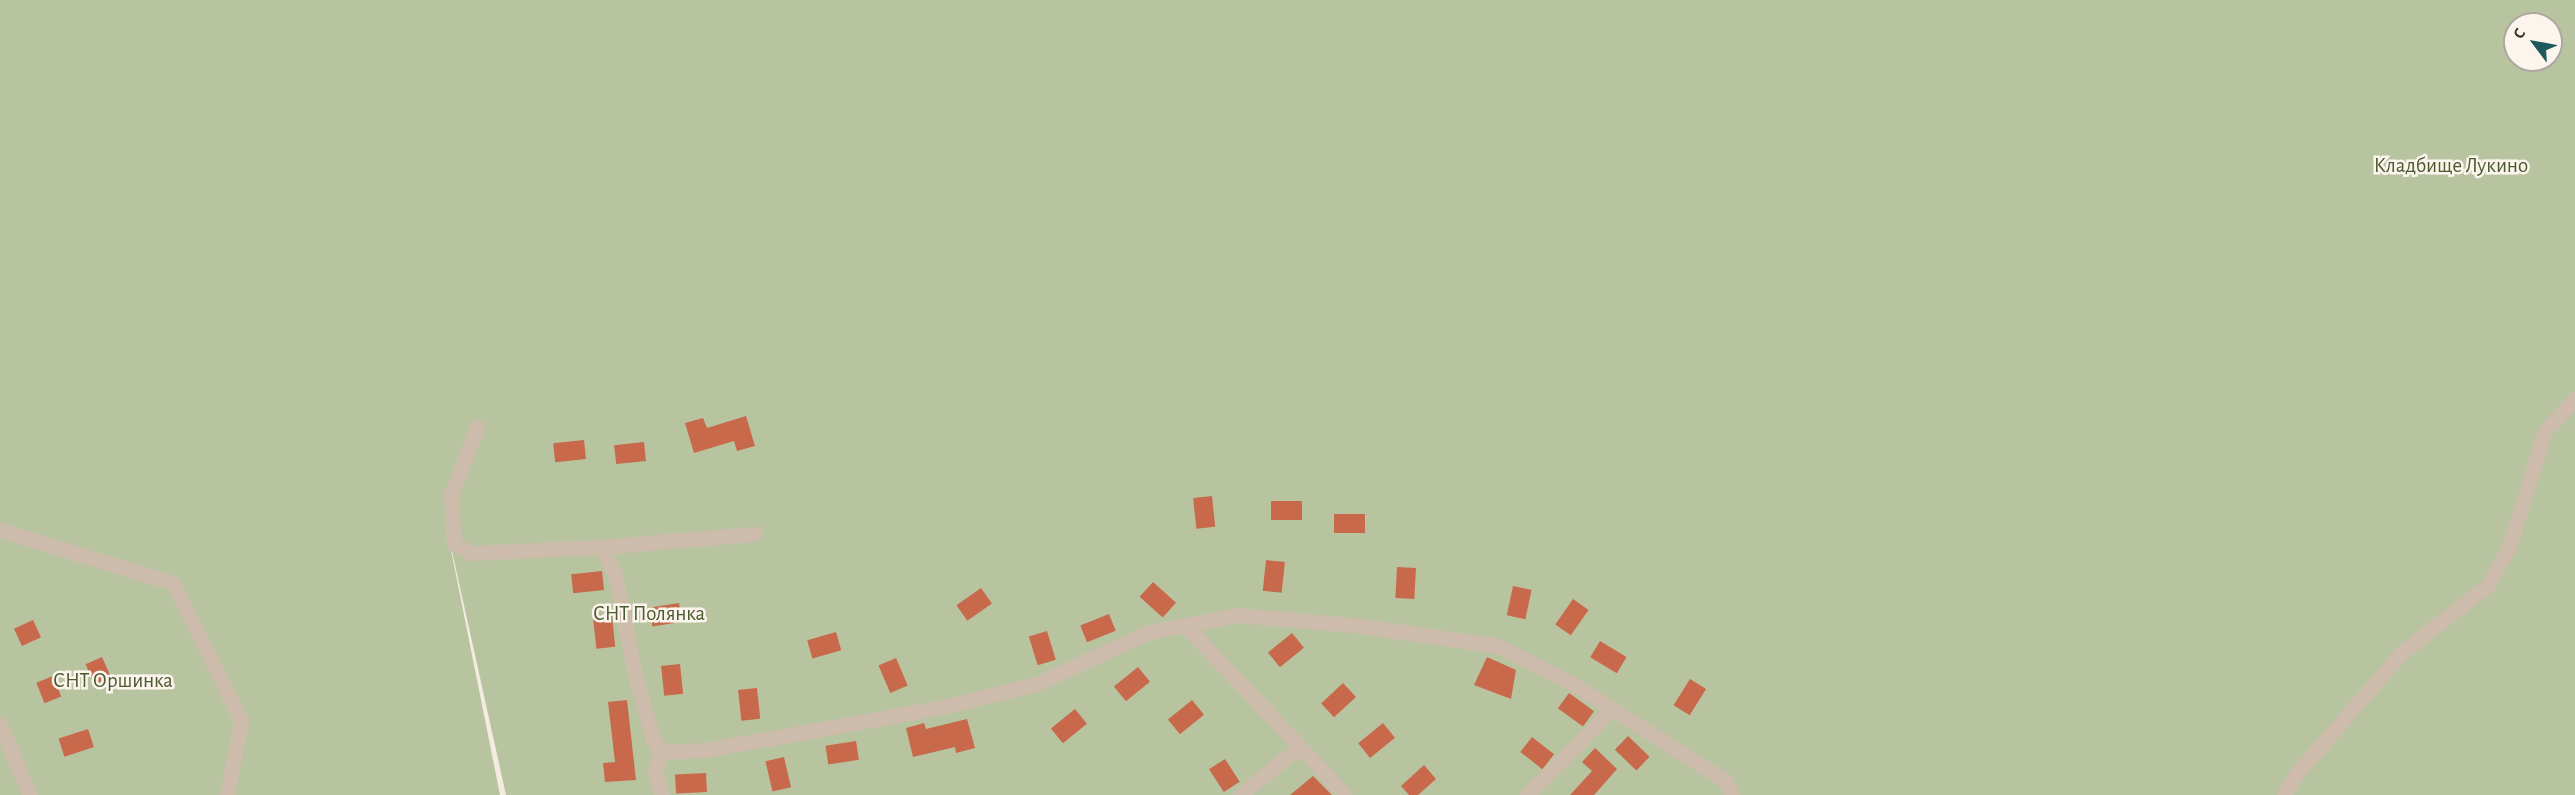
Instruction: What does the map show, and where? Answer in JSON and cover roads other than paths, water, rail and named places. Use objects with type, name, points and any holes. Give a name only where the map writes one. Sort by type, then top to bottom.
[{"type":"street","points":[[2284,795],[2296,774],[2401,653],[2488,585],[2509,547],[2545,431],[2575,399]]},
{"type":"street","points":[[477,427],[451,495],[454,544],[471,553],[601,547],[754,534]]},
{"type":"street","points":[[0,530],[174,583],[241,721],[227,795]]},
{"type":"street","points":[[601,547],[615,574],[634,675],[652,739],[661,752]]},
{"type":"street","points":[[661,752],[705,750],[934,709],[1014,690],[1036,684],[1149,632],[1237,615],[1362,626],[1498,646],[1612,709],[1725,781],[1732,795]]},
{"type":"street","points":[[1185,625],[1345,795]]},
{"type":"street","points":[[1527,795],[1612,709]]},
{"type":"street","points":[[0,725],[30,795]]},
{"type":"street","points":[[1240,795],[1299,747]]},
{"type":"street","points":[[661,752],[655,771],[662,795]]},
{"type":"park label","name":"Кладбище Лукино","points":[[2451,166]]},
{"type":"park label","name":"СНТ Полянка","points":[[649,614]]},
{"type":"park label","name":"СНТ Оршинка","points":[[113,681]]}]
